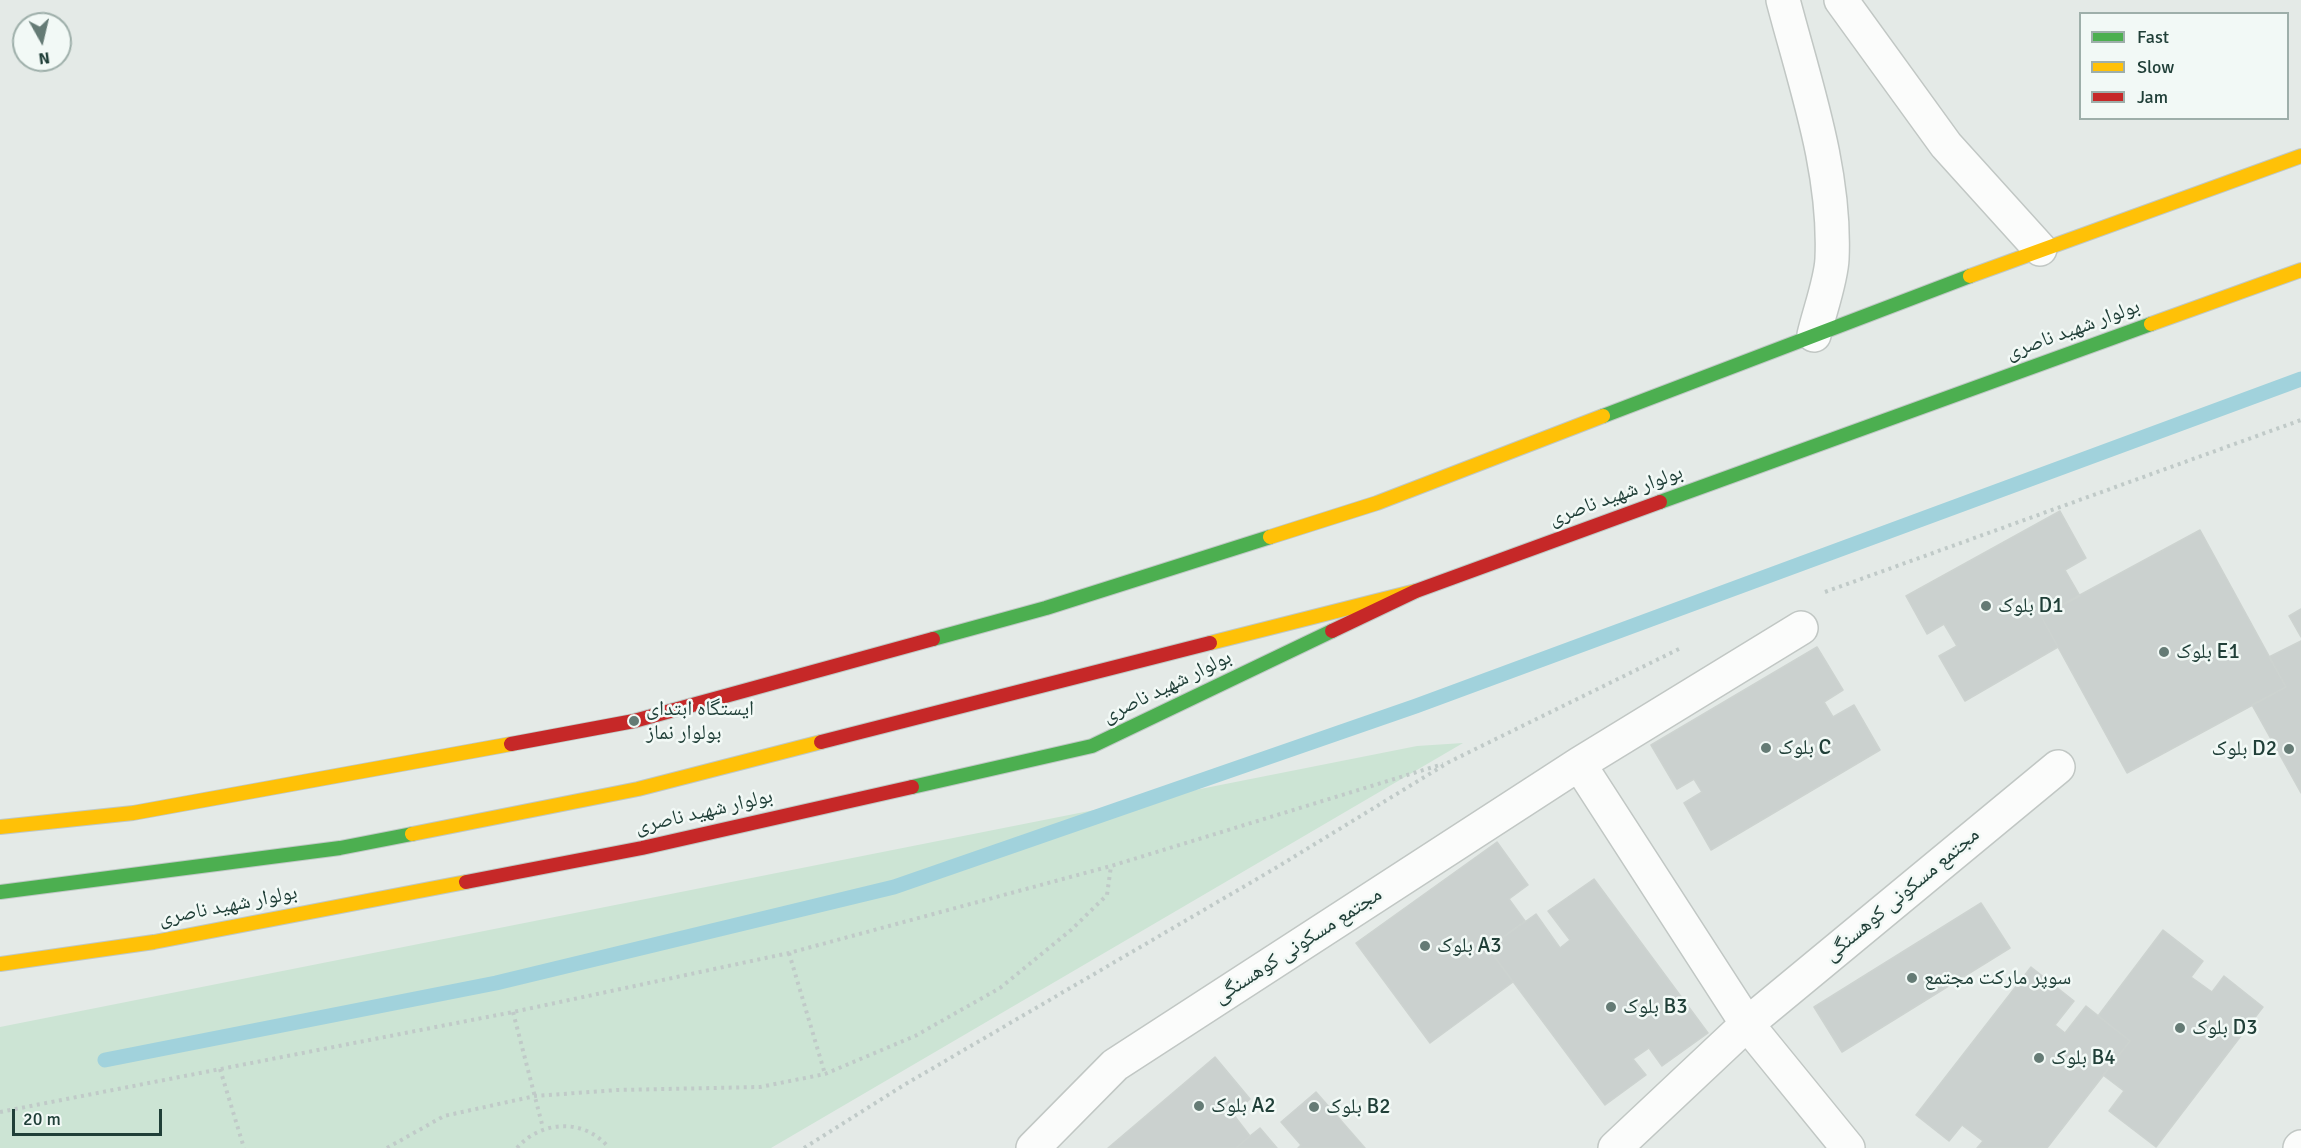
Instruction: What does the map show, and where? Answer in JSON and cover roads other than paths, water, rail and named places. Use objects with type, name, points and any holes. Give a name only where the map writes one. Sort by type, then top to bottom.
[{"type":"main road","points":[[0,827],[134,813],[634,721],[1046,608],[1366,507],[2040,249],[2301,156]]},
{"type":"main road","name":"بولوار شهید ناصری","points":[[0,964],[154,942],[642,848],[1092,746],[1416,591],[2301,270]]},
{"type":"main road","points":[[0,892],[340,848],[638,789],[1416,591]]},
{"type":"street","points":[[1783,0],[1813,113],[1831,194],[1832,261],[1814,335]]},
{"type":"street","points":[[1841,0],[1946,146],[2040,249]]},
{"type":"street","name":"مجتمع مسکونی کوهسنگی","points":[[1033,1148],[1115,1065],[1580,764],[1801,628]]},
{"type":"street","points":[[1580,764],[1747,1024],[1848,1148]]},
{"type":"street","name":"مجتمع مسکونی کوهسنگی","points":[[1615,1148],[1747,1024],[2058,767]]},
{"type":"waterway","points":[[105,1060],[496,983],[894,887],[1416,706],[2301,379]]},
{"type":"place","name":"بلوک D1","points":[[1986,606]]},
{"type":"place","name":"بلوک E1","points":[[2164,652]]},
{"type":"place","name":"ایستگاه ابتدای بولوار نماز","points":[[634,721]]},
{"type":"place","name":"بلوک C","points":[[1766,748]]},
{"type":"place","name":"بلوک D2","points":[[2289,749]]},
{"type":"place","name":"بلوک A3","points":[[1425,946]]},
{"type":"place","name":"سوپر مارکت مجتمع","points":[[1912,978]]},
{"type":"place","name":"بلوک B3","points":[[1611,1007]]},
{"type":"place","name":"بلوک D3","points":[[2180,1028]]},
{"type":"place","name":"بلوک B4","points":[[2039,1058]]},
{"type":"place","name":"بلوک A2","points":[[1199,1106]]},
{"type":"place","name":"بلوک B2","points":[[1314,1107]]}]
